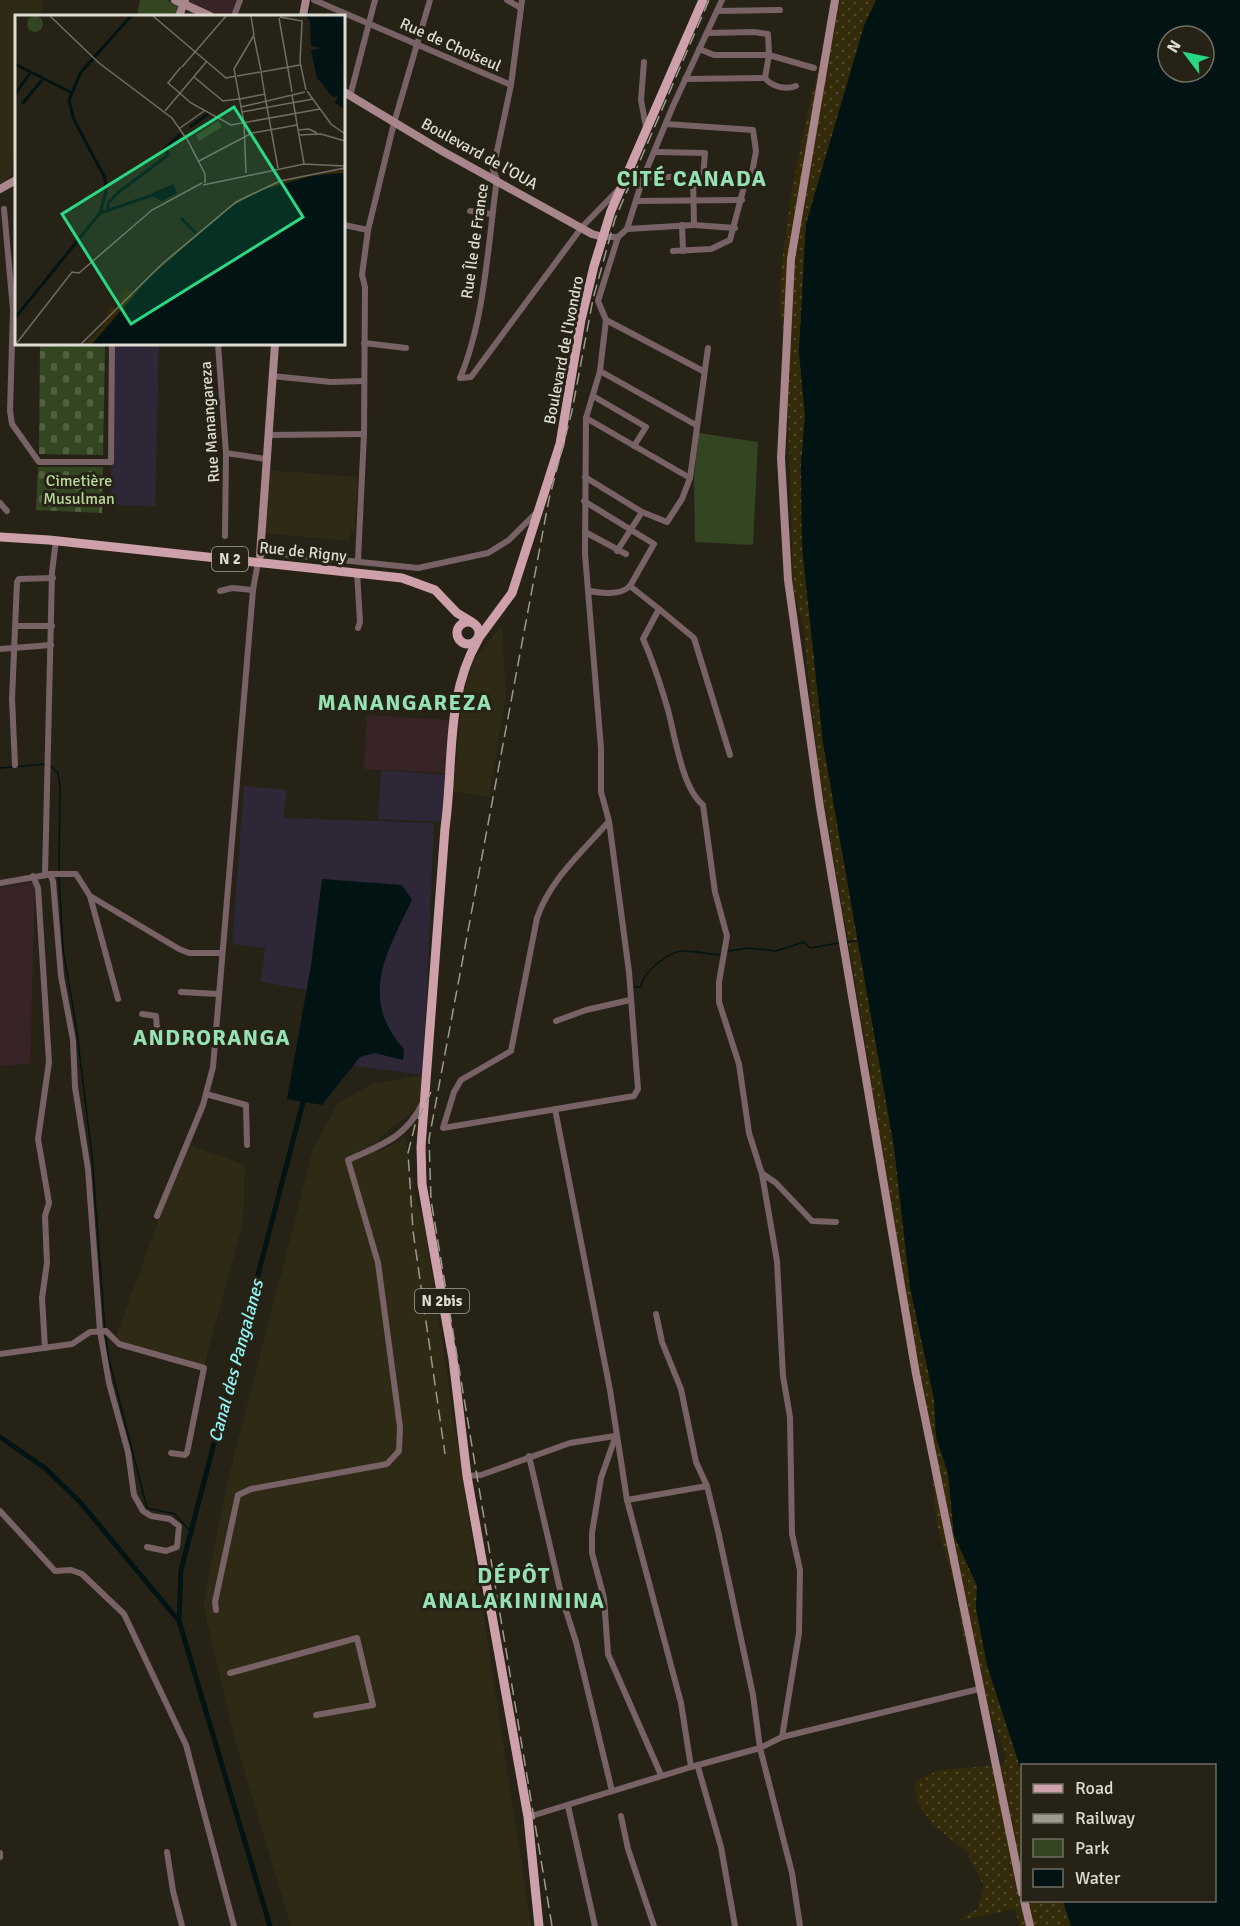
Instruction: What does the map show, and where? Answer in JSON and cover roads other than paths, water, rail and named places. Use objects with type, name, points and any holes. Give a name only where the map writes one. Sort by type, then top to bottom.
[{"type":"main road","points":[[175,0],[185,2],[208,15]]},
{"type":"main road","points":[[303,15],[306,0]]},
{"type":"main road","name":"Boulevard de l'Ivondro","points":[[462,672],[478,640],[512,593],[567,414],[581,320],[603,237],[620,188],[703,0]]},
{"type":"main road","points":[[835,0],[791,259],[781,458],[788,580],[820,807],[916,1374],[979,1689],[1021,1884]]},
{"type":"main road","name":"Boulevard de l'OUA","points":[[347,94],[394,123],[592,234],[603,237]]},
{"type":"main road","points":[[0,189],[15,181]]},
{"type":"main road","points":[[259,558],[275,345]]},
{"type":"main road","name":"Rue de Rigny","points":[[0,537],[259,558],[422,583],[435,590],[451,607],[472,622]]},
{"type":"main road","points":[[451,607],[456,617],[462,650],[462,672]]},
{"type":"main road","points":[[458,635],[460,625],[490,620],[502,609]]},
{"type":"main road","points":[[458,635],[467,645],[478,640],[479,630],[472,622]]},
{"type":"main road","name":"N 2bis","points":[[462,672],[454,714],[421,1147],[422,1184],[453,1359],[467,1476],[528,1817],[539,1926]]},
{"type":"main road","points":[[1024,1902],[1030,1926]]},
{"type":"street","points":[[234,15],[240,0]]},
{"type":"street","name":"Rue de Choiseul","points":[[314,0],[371,22],[416,45],[511,85]]},
{"type":"street","points":[[347,94],[371,22],[375,0]]},
{"type":"street","points":[[358,561],[364,434],[365,287],[362,275],[368,230],[394,123],[430,0]]},
{"type":"street","points":[[507,0],[521,3]]},
{"type":"street","points":[[627,230],[644,178],[666,124],[722,0]]},
{"type":"street","name":"Rue Île de France","points":[[521,3],[511,85],[492,170],[497,180],[470,354],[460,378],[471,377],[582,227]]},
{"type":"street","points":[[717,11],[780,10]]},
{"type":"street","points":[[707,33],[768,34],[769,55],[765,78],[770,84],[789,89],[796,86]]},
{"type":"street","points":[[699,49],[714,55],[769,55],[814,68]]},
{"type":"street","points":[[644,62],[641,100],[646,127]]},
{"type":"street","points":[[685,79],[765,78]]},
{"type":"street","points":[[644,178],[693,176],[751,179],[756,152],[753,130],[666,124]]},
{"type":"street","points":[[656,152],[705,153],[703,177]]},
{"type":"street","points":[[693,176],[694,225]]},
{"type":"street","points":[[673,251],[724,245],[730,240],[746,179]]},
{"type":"street","points":[[582,227],[620,188]]},
{"type":"street","points":[[636,201],[742,200]]},
{"type":"street","points":[[4,209],[13,310],[10,411],[12,424],[39,462],[111,462],[112,345]]},
{"type":"street","points":[[470,211],[492,214]]},
{"type":"street","points":[[345,225],[368,230]]},
{"type":"street","points":[[609,821],[579,856],[557,877],[544,897],[537,918],[511,1051],[461,1080],[454,1092],[443,1128],[634,1096],[638,1089],[621,898],[609,821],[601,792],[601,748],[585,532],[586,418],[600,371],[606,320],[598,301],[618,237],[627,230],[682,225],[735,228]]},
{"type":"street","points":[[682,225],[683,251]]},
{"type":"street","points":[[603,237],[618,237]]},
{"type":"street","points":[[606,320],[703,371]]},
{"type":"street","points":[[364,342],[406,348]]},
{"type":"street","name":"Rue Manangareza","points":[[218,345],[226,453],[225,536]]},
{"type":"street","points":[[585,477],[642,512],[668,522],[682,500],[690,478],[708,348]]},
{"type":"street","points":[[600,371],[696,425]]},
{"type":"street","points":[[272,376],[331,382],[364,381]]},
{"type":"street","points":[[593,396],[646,427],[634,446]]},
{"type":"street","points":[[586,418],[690,478]]},
{"type":"street","points":[[268,435],[364,434]]},
{"type":"street","points":[[226,453],[266,459]]},
{"type":"street","points":[[584,501],[654,546],[626,590],[604,594],[589,591]]},
{"type":"street","points":[[0,503],[7,511]]},
{"type":"street","points":[[157,1216],[206,1094],[213,1067],[253,590],[259,558],[264,552],[418,568],[477,556],[509,540],[538,510]]},
{"type":"street","points":[[618,551],[642,512]]},
{"type":"street","points":[[585,532],[626,554]]},
{"type":"street","points":[[56,540],[48,771],[49,875],[54,891],[61,976],[73,1041],[75,1087],[88,1169],[102,1331],[109,1383],[128,1452],[134,1495],[143,1511],[152,1516],[170,1519],[179,1526],[177,1547],[166,1551],[147,1546]]},
{"type":"street","points":[[357,572],[360,622],[358,628]]},
{"type":"street","points":[[15,765],[12,699],[19,579],[53,578]]},
{"type":"street","points":[[630,586],[694,638],[730,755]]},
{"type":"street","points":[[220,591],[232,588],[253,590]]},
{"type":"street","points":[[658,609],[642,639],[667,709],[686,778],[697,800],[703,805],[715,892],[727,936],[719,1002],[739,1065],[749,1134],[762,1174],[777,1261],[783,1376],[790,1417],[792,1534],[800,1570],[799,1633],[782,1737]]},
{"type":"street","points":[[16,626],[52,626]]},
{"type":"street","points":[[0,649],[51,645]]},
{"type":"street","points":[[0,883],[33,876],[76,874],[90,896],[118,999]]},
{"type":"street","points":[[33,876],[39,888],[49,1062],[38,1138],[49,1203],[45,1216],[47,1263],[42,1298],[45,1348]]},
{"type":"street","points":[[90,896],[179,949],[189,953],[222,953]]},
{"type":"street","points":[[181,992],[218,994]]},
{"type":"street","points":[[556,1021],[586,1010],[630,1000]]},
{"type":"street","points":[[142,1014],[156,1016],[158,1041],[216,1032]]},
{"type":"street","points":[[206,1094],[246,1105],[247,1145]]},
{"type":"street","points":[[216,1610],[214,1602],[234,1508],[242,1492],[387,1464],[399,1451],[400,1427],[378,1263],[348,1160],[391,1142],[415,1118],[426,1097]]},
{"type":"street","points":[[555,1109],[608,1378],[615,1437],[627,1500],[681,1703],[694,1767],[721,1847],[735,1926]]},
{"type":"street","points":[[762,1174],[776,1183],[812,1221],[836,1222]]},
{"type":"street","points":[[656,1314],[662,1342],[681,1389],[696,1462],[707,1486],[748,1671],[760,1748],[792,1873],[800,1926]]},
{"type":"street","points":[[0,1354],[38,1351],[72,1344],[90,1332],[102,1331],[119,1344],[206,1370],[187,1453],[185,1455],[171,1453]]},
{"type":"street","points":[[467,1476],[481,1475],[570,1443],[615,1437]]},
{"type":"street","points":[[615,1437],[601,1478],[592,1533],[592,1553],[604,1598],[608,1654],[661,1776]]},
{"type":"street","points":[[529,1456],[562,1598],[576,1642],[612,1791]]},
{"type":"street","points":[[627,1500],[707,1486]]},
{"type":"street","points":[[0,1511],[55,1571],[70,1570],[82,1574],[124,1614],[186,1745],[234,1926]]},
{"type":"street","points":[[230,1673],[357,1638],[374,1705],[316,1716]]},
{"type":"street","points":[[528,1817],[760,1748],[782,1737],[979,1689]]},
{"type":"street","points":[[568,1806],[595,1926]]},
{"type":"street","points":[[621,1816],[628,1849],[654,1926]]},
{"type":"street","points":[[167,1852],[173,1891],[182,1926]]},
{"type":"water","points":[[876,0],[1240,0],[1240,1926],[1071,1926],[1063,1902],[1216,1902],[1216,1764],[1021,1764],[1021,1770],[987,1665],[976,1608],[977,1586],[954,1535],[948,1473],[936,1437],[934,1399],[910,1287],[894,1147],[823,743],[802,546],[801,465],[805,416],[799,352],[806,224],[864,26]]},
{"type":"water","points":[[322,879],[402,885],[412,900],[386,957],[381,975],[382,1012],[390,1030],[404,1049],[403,1060],[375,1053],[360,1057],[322,1105],[287,1099],[311,965]]},
{"type":"waterway","points":[[308,15],[310,0]]},
{"type":"waterway","points":[[0,768],[46,764]]},
{"type":"waterway","points":[[50,765],[58,773],[60,786],[59,871]]},
{"type":"waterway","points":[[59,875],[63,949],[76,1025],[92,1156],[105,1330]]},
{"type":"waterway","points":[[846,942],[857,941]]},
{"type":"waterway","points":[[728,951],[749,948],[776,951],[804,942],[810,948],[838,943]]},
{"type":"waterway","points":[[634,987],[640,987],[646,975],[664,958],[672,954],[688,951],[721,955]]},
{"type":"waterway","name":"Canal des Pangalanes","points":[[270,1926],[179,1621],[181,1570],[303,1102]]},
{"type":"waterway","points":[[106,1335],[108,1356],[147,1508],[175,1514],[192,1533]]},
{"type":"waterway","name":"Canal des Pangalanes","points":[[0,1437],[45,1468],[80,1502],[179,1621]]},
{"type":"railway","points":[[552,1926],[431,1200],[429,1139],[549,499],[572,411],[593,299],[615,219],[709,0]]},
{"type":"railway","points":[[431,1092],[415,1125],[408,1153],[413,1231],[445,1454]]},
{"type":"district","name":"CITÉ CANADA","points":[[692,178]]},
{"type":"district","name":"MANANGAREZA","points":[[405,702]]},
{"type":"district","name":"ANDRORANGA","points":[[212,1037]]},
{"type":"district","name":"DÉPÔT ANALAKINININA","points":[[514,1588]]},
{"type":"park label","name":"Cimetière Musulman","points":[[79,489]]}]
